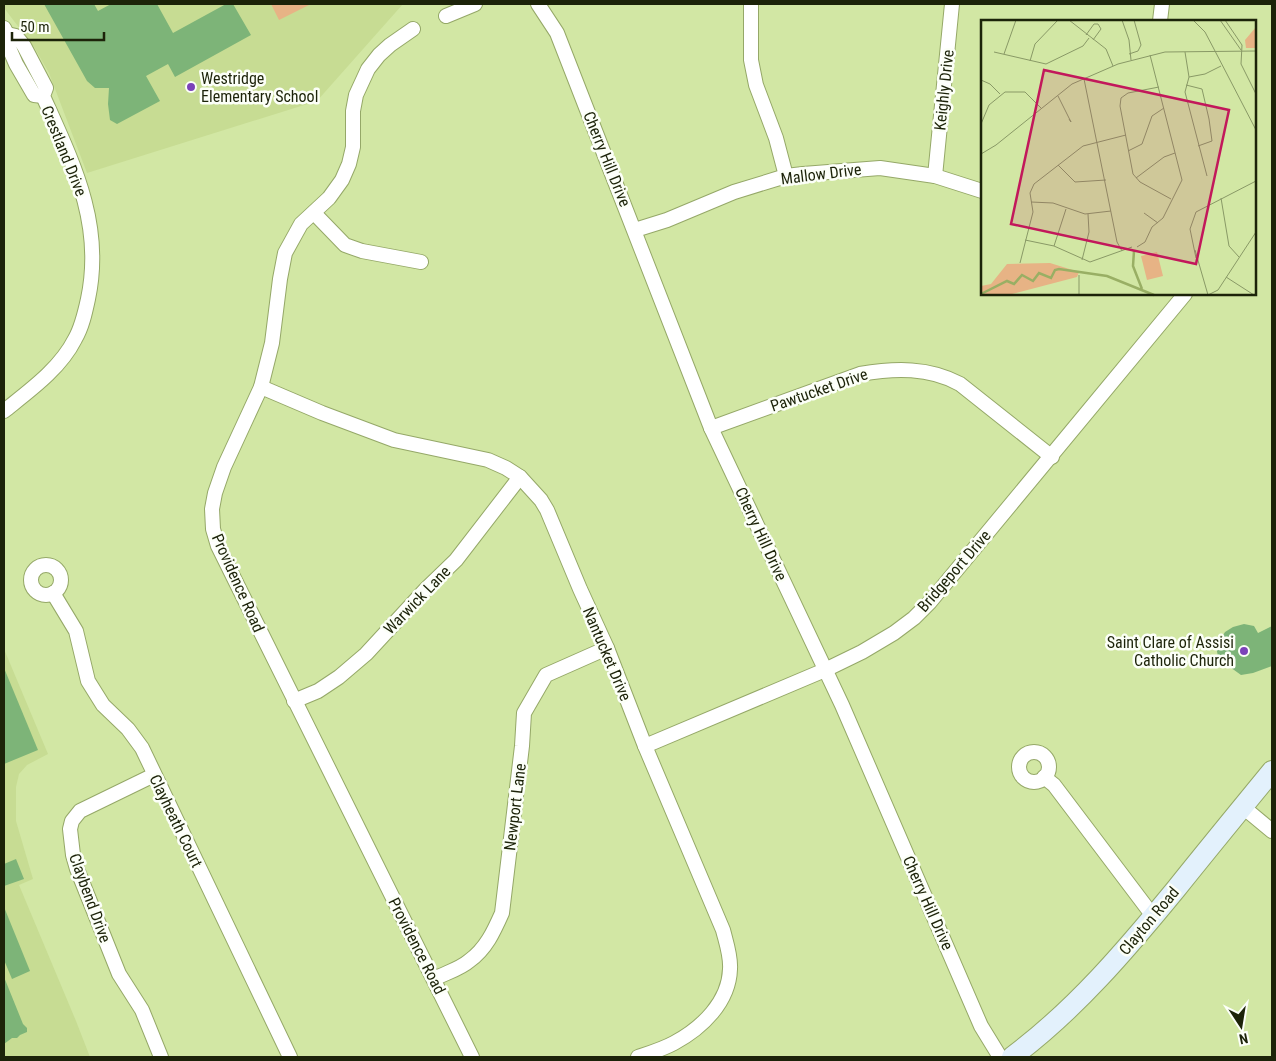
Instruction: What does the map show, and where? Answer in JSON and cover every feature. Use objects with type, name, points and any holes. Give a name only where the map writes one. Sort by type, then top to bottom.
[{"type":"main road","name":"Clayton Road","points":[[1012,1057],[1036,1039],[1104,974],[1272,771]]},
{"type":"street","points":[[446,16],[475,4]]},
{"type":"street","name":"Cherry Hill Drive","points":[[538,4],[557,32],[711,428],[842,705],[981,1026],[1000,1057]]},
{"type":"street","points":[[751,4],[751,60],[756,84],[776,138],[786,176]]},
{"type":"street","name":"Keighly Drive","points":[[935,176],[952,4]]},
{"type":"street","points":[[1160,20],[1162,4]]},
{"type":"street","name":"Providence Road","points":[[413,29],[390,45],[368,69],[358,89],[352,111],[353,147],[349,164],[338,186],[329,198],[301,224],[285,253],[272,343],[261,387],[224,467],[215,493],[212,509],[213,529],[218,546],[294,701],[472,1057]]},
{"type":"street","name":"Crestland Drive","points":[[4,411],[39,384],[75,340],[85,314],[91,287],[93,255],[89,216],[73,163],[43,96],[46,88],[24,46],[16,36],[6,31]]},
{"type":"street","name":"Mallow Drive","points":[[635,230],[667,220],[734,192],[786,176],[880,168],[935,176],[981,191]]},
{"type":"street","points":[[314,213],[345,245],[362,251],[421,262]]},
{"type":"street","name":"Bridgeport Drive","points":[[645,746],[825,670],[862,652],[894,633],[914,618],[930,602],[1052,457],[1184,295]]},
{"type":"street","name":"Pawtucket Drive","points":[[711,428],[860,374],[880,370],[915,370],[932,372],[960,384],[1052,457]]},
{"type":"street","name":"Nantucket Drive","points":[[261,387],[394,440],[488,460],[520,477],[548,510],[723,930],[730,968],[721,1001],[710,1016],[674,1043],[638,1057]]},
{"type":"street","name":"Warwick Lane","points":[[294,701],[318,691],[339,677],[366,654],[426,589],[456,560],[520,477]]},
{"type":"street","name":"Clayheath Court","points":[[53,593],[76,631],[88,682],[103,705],[136,739],[290,1057]]},
{"type":"street","name":"Newport Lane","points":[[434,979],[468,962],[482,950],[494,932],[502,913],[522,746],[524,713],[546,675],[607,648]]},
{"type":"street","name":"Claybend Drive","points":[[154,775],[80,811],[72,821],[70,838],[77,869],[119,974],[142,1010],[161,1057]]},
{"type":"street","points":[[1044,777],[1054,785],[1153,916]]},
{"type":"street","points":[[1243,807],[1272,831]]},
{"type":"shaded area","name":"Westridge Elementary School","points":[[4,4],[403,4],[317,101],[87,173],[49,73],[34,47],[4,8]]},
{"type":"shaded area","points":[[271,4],[311,4],[279,20]]},
{"type":"shaded area","points":[[4,649],[48,754],[27,765],[19,774],[16,787],[16,821],[33,879],[19,885],[90,1057],[4,1057]]},
{"type":"building","points":[[44,4],[94,4],[98,11],[111,4],[157,4],[173,33],[226,4],[233,4],[251,35],[175,77],[168,64],[146,76],[160,101],[117,124],[110,120],[109,88],[95,88],[87,81]]},
{"type":"building","name":"Saint Clare of Assisi Catholic Church","points":[[1244,624],[1254,626],[1258,633],[1272,626],[1272,666],[1241,675],[1223,662],[1218,656],[1216,647],[1225,632],[1233,627]]},
{"type":"building","points":[[4,668],[38,750],[4,764]]},
{"type":"building","points":[[16,859],[24,879],[4,886],[4,864]]},
{"type":"building","points":[[4,907],[30,971],[12,979],[4,960]]},
{"type":"building","points":[[4,977],[23,1024],[27,1028],[27,1032],[17,1038],[12,1038],[4,1044]]},
{"type":"place","name":"Westridge Elementary School","points":[[191,87]]},
{"type":"place","name":"Saint Clare of Assisi Catholic Church","points":[[1244,651]]}]
